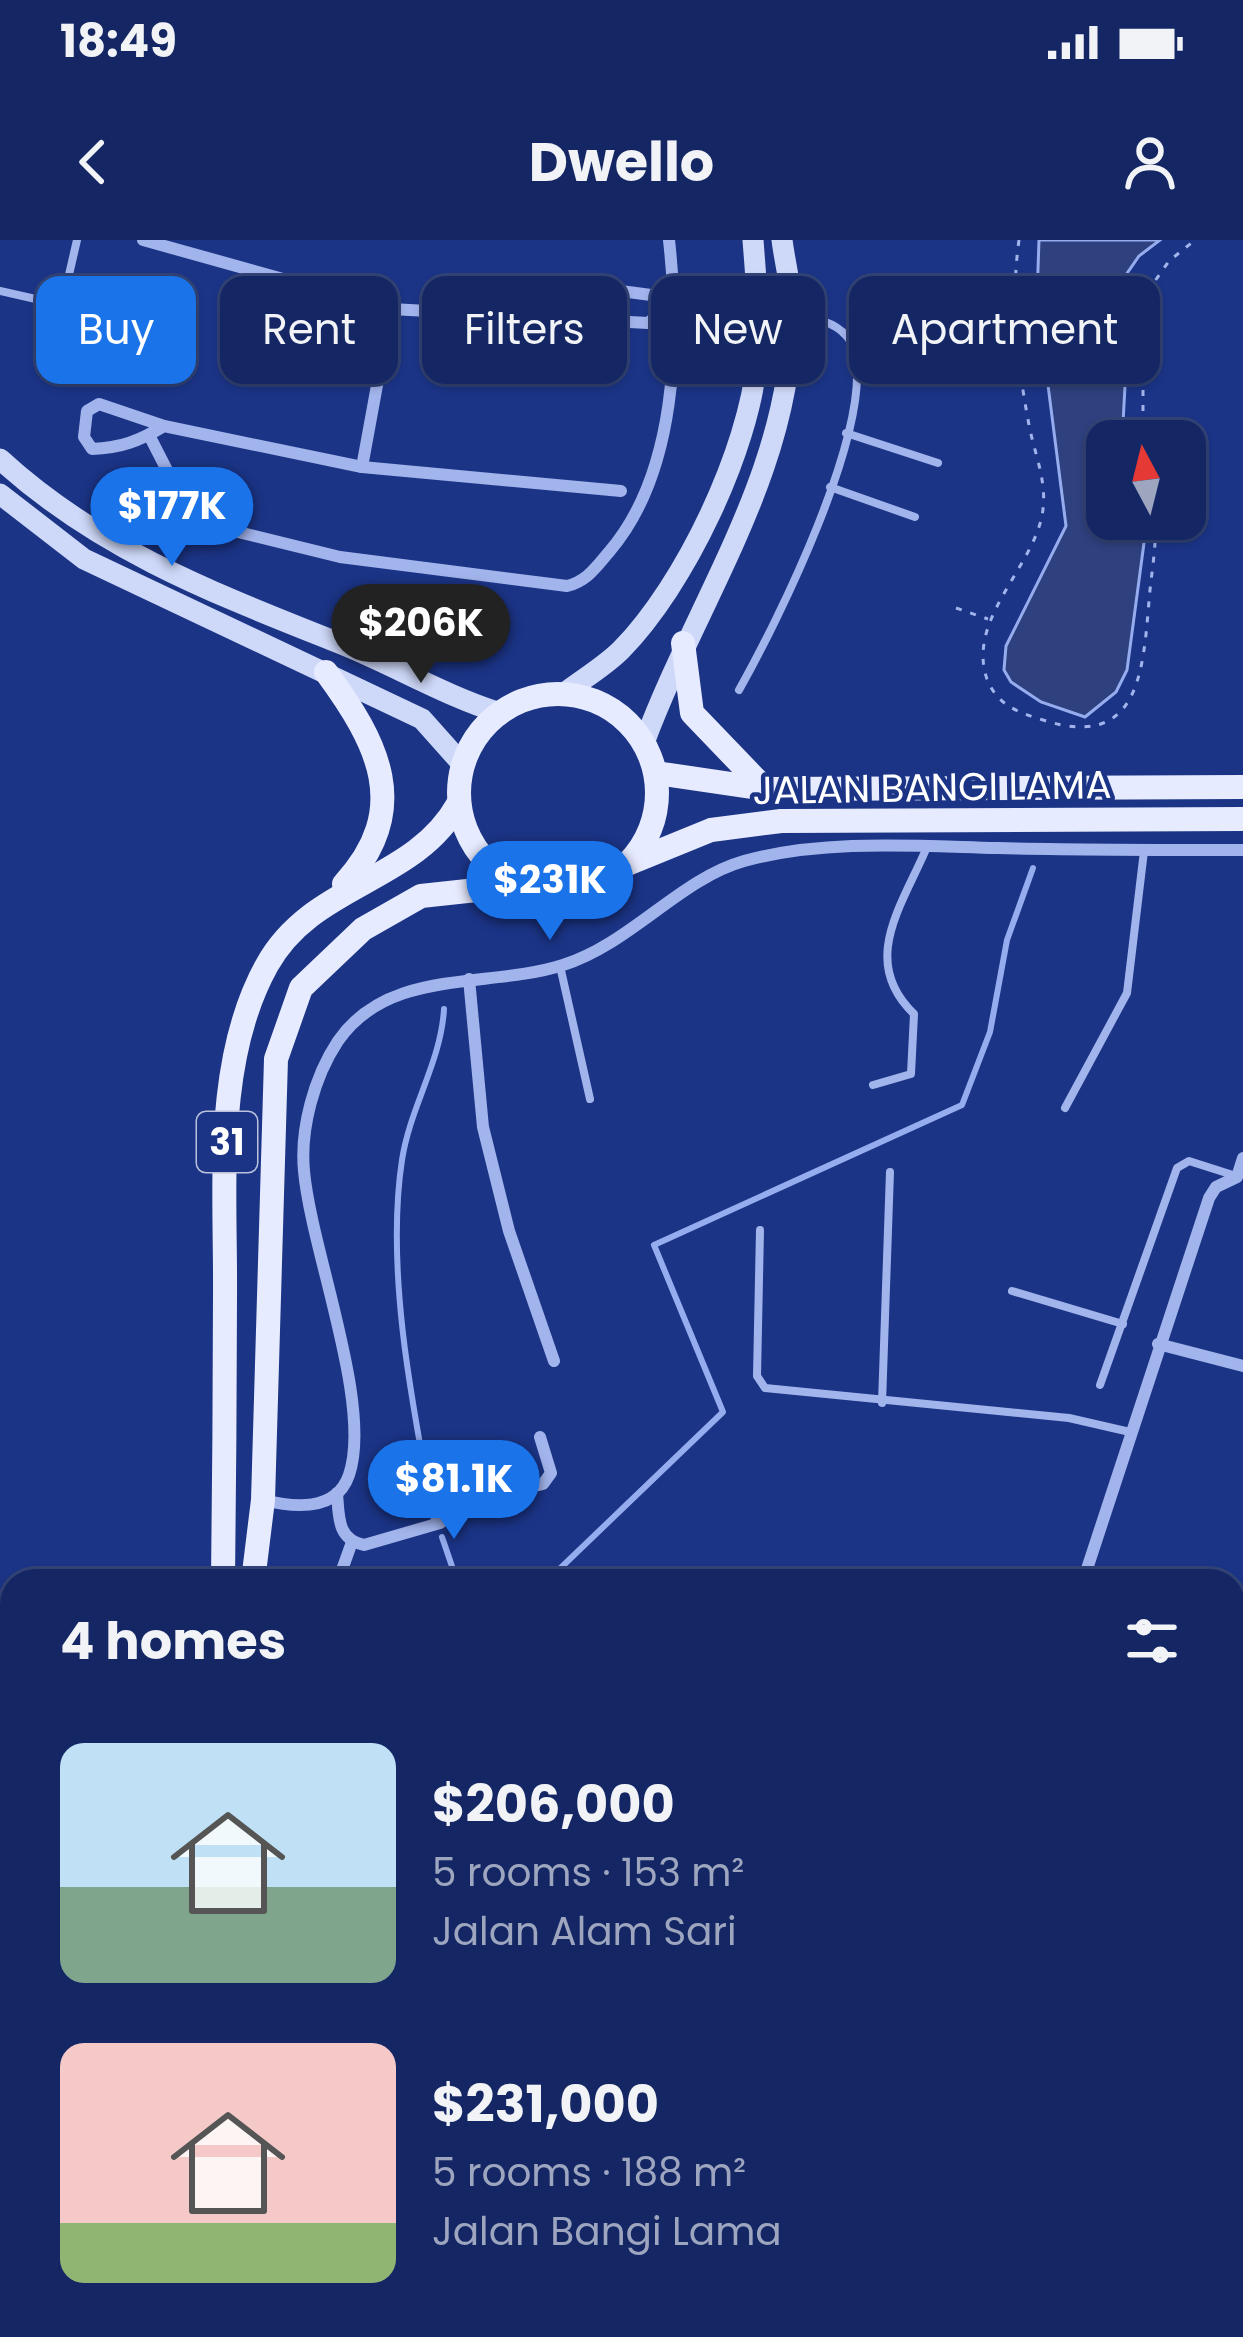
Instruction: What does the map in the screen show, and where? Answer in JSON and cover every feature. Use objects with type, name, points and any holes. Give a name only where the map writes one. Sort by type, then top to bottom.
[{"type":"main road","points":[[683,644],[692,713],[765,789]]},
{"type":"main road","points":[[326,672],[367,728],[380,764],[382,819],[365,862],[334,895]]},
{"type":"main road","points":[[500,713],[530,699],[562,694],[594,701],[622,718],[644,742],[656,773],[658,804],[648,836],[630,863]]},
{"type":"main road","name":"31","points":[[224,1569],[226,1143],[238,1040],[268,963],[334,895],[418,855],[443,832],[458,804],[463,766],[477,736],[500,713]]},
{"type":"main road","points":[[656,773],[765,789],[1243,787]]},
{"type":"main road","points":[[458,804],[467,834],[482,857],[523,885]]},
{"type":"main road","name":"JALAN BANGI LAMA","points":[[254,1569],[263,1500],[269,1148],[276,1059],[301,988],[363,929],[421,896],[523,885],[571,892],[603,882],[630,863],[711,830],[781,821],[1243,819]]},
{"type":"street","points":[[143,240],[272,276]]},
{"type":"street","points":[[148,436],[193,521],[340,557],[567,586],[583,582],[633,524],[650,476],[673,345],[669,240]]},
{"type":"street","points":[[753,240],[755,276]]},
{"type":"street","points":[[782,240],[787,276]]},
{"type":"street","points":[[537,280],[651,295],[659,300],[662,312],[648,323],[454,310],[537,280]]},
{"type":"street","points":[[362,467],[377,384]]},
{"type":"street","points":[[562,694],[621,650],[689,551],[734,458],[752,384]]},
{"type":"street","points":[[644,742],[683,644],[769,463],[786,384]]},
{"type":"street","points":[[164,426],[137,443],[92,449],[84,437],[87,410],[99,404],[164,426],[362,467],[621,491]]},
{"type":"street","points":[[0,459],[100,538],[194,586],[344,645],[449,697],[500,713]]},
{"type":"street","points":[[0,494],[84,559],[422,718],[463,766]]},
{"type":"street","points":[[263,1500],[298,1508],[337,1493],[350,1474],[352,1420],[346,1367],[308,1211],[305,1126],[339,1039],[371,1006],[469,979],[560,966],[614,943],[741,862],[852,847],[1243,850]]},
{"type":"street","points":[[469,979],[483,1126],[509,1231],[554,1361]]},
{"type":"street","points":[[1087,1569],[1209,1198],[1237,1177],[1243,1158]]},
{"type":"street","points":[[1158,1344],[1243,1366]]},
{"type":"street","points":[[337,1493],[340,1528],[352,1542],[364,1545],[440,1522],[473,1501],[543,1484],[551,1473],[540,1437]]},
{"type":"street","points":[[342,1569],[352,1542]]},
{"type":"lane","points":[[0,291],[62,304],[77,240]]},
{"type":"lane","points":[[739,690],[782,615],[846,433],[855,350],[825,322]]},
{"type":"lane","points":[[846,433],[938,463]]},
{"type":"lane","points":[[830,487],[914,517]]},
{"type":"lane","points":[[873,1085],[911,1074],[914,1014],[890,991],[886,959],[889,932],[927,847]]},
{"type":"lane","points":[[1065,1108],[1127,994],[1144,849]]},
{"type":"lane","points":[[560,966],[590,1100]]},
{"type":"lane","points":[[1100,1385],[1177,1168],[1190,1161],[1237,1177]]},
{"type":"lane","points":[[882,1403],[890,1172]]},
{"type":"lane","points":[[760,1230],[757,1376],[765,1388],[1069,1418],[1130,1432]]},
{"type":"lane","points":[[1012,1291],[1123,1324]]},
{"type":"path","points":[[1019,240],[1017,338],[1045,497],[1029,551],[990,620],[982,656],[987,679],[1003,702],[1016,712],[1081,729],[1117,716],[1130,704],[1139,681],[1153,540]]},
{"type":"path","points":[[1143,420],[1143,298],[1169,261],[1195,240]]},
{"type":"path","points":[[956,608],[990,620]]},
{"type":"water","points":[[1039,240],[1160,240],[1139,256],[1125,276],[1038,276]]},
{"type":"water","points":[[1048,384],[1125,384],[1123,420],[1086,420],[1086,540],[1144,540],[1127,670],[1116,692],[1085,717],[1041,702],[1011,682],[1004,670],[1006,646],[1066,526]]},
{"type":"waterway","points":[[559,1569],[723,1412],[654,1245],[962,1105],[990,1032],[1007,940],[1033,868]]},
{"type":"waterway","points":[[434,1520],[404,1340],[397,1247],[402,1160],[444,1009]]},
{"type":"waterway","points":[[442,1537],[453,1569]]}]
